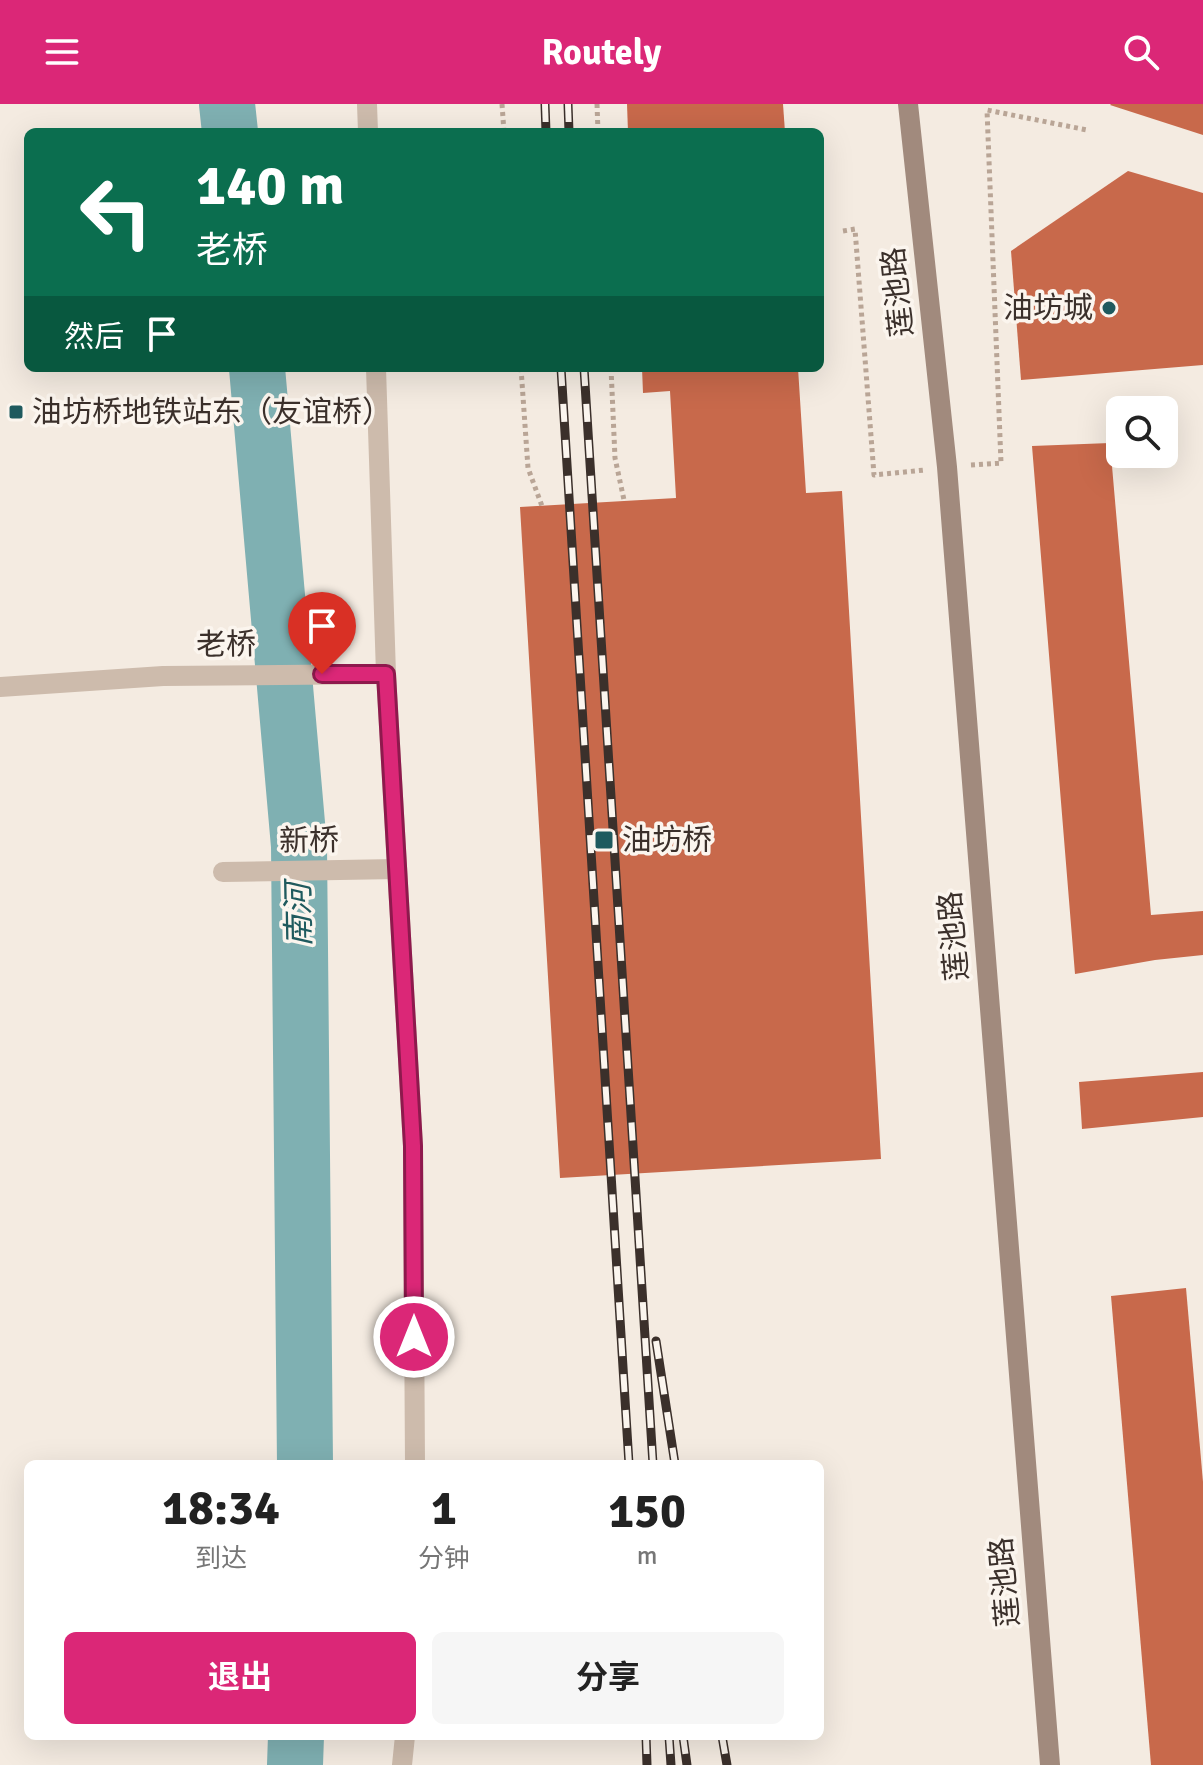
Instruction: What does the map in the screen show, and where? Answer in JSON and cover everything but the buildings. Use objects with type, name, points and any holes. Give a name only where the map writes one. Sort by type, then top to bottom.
[{"type":"street","points":[[367,104],[368,128]]},
{"type":"street","name":"莲池路","points":[[908,104],[947,467],[1050,1765]]},
{"type":"street","points":[[376,372],[386,674],[413,1146],[415,1460]]},
{"type":"street","name":"老桥","points":[[0,687],[163,676],[386,674]]},
{"type":"street","name":"新桥","points":[[223,872],[396,869]]},
{"type":"street","points":[[402,1765],[405,1740]]},
{"type":"path","points":[[502,104],[504,128]]},
{"type":"path","points":[[597,104],[598,128]]},
{"type":"path","points":[[843,231],[855,229],[874,475],[1001,463],[987,110],[1087,130]]},
{"type":"path","points":[[521,372],[528,468],[542,506]]},
{"type":"path","points":[[611,372],[615,458],[624,500]]},
{"type":"waterway","name":"南河","points":[[227,104],[230,128]]},
{"type":"waterway","name":"南河","points":[[257,372],[299,846],[305,1460]]},
{"type":"waterway","name":"南河","points":[[295,1765],[296,1740]]},
{"type":"railway","points":[[545,104],[546,128]]},
{"type":"railway","points":[[568,104],[569,128]]},
{"type":"railway","points":[[561,372],[629,1460]]},
{"type":"railway","points":[[584,372],[653,1460]]},
{"type":"railway","points":[[656,1341],[674,1460]]},
{"type":"railway","points":[[646,1740],[647,1765]]},
{"type":"railway","points":[[669,1740],[671,1765]]},
{"type":"railway","points":[[684,1740],[687,1765]]},
{"type":"railway","points":[[723,1740],[727,1765]]},
{"type":"place","name":"油坊城","points":[[1109,308]]},
{"type":"place","name":"油坊桥地铁站东（友谊桥）","points":[[16,412]]},
{"type":"place","name":"油坊桥","points":[[604,840]]},
{"type":"route","points":[[322,674],[386,674],[413,1146],[414,1337]]}]
